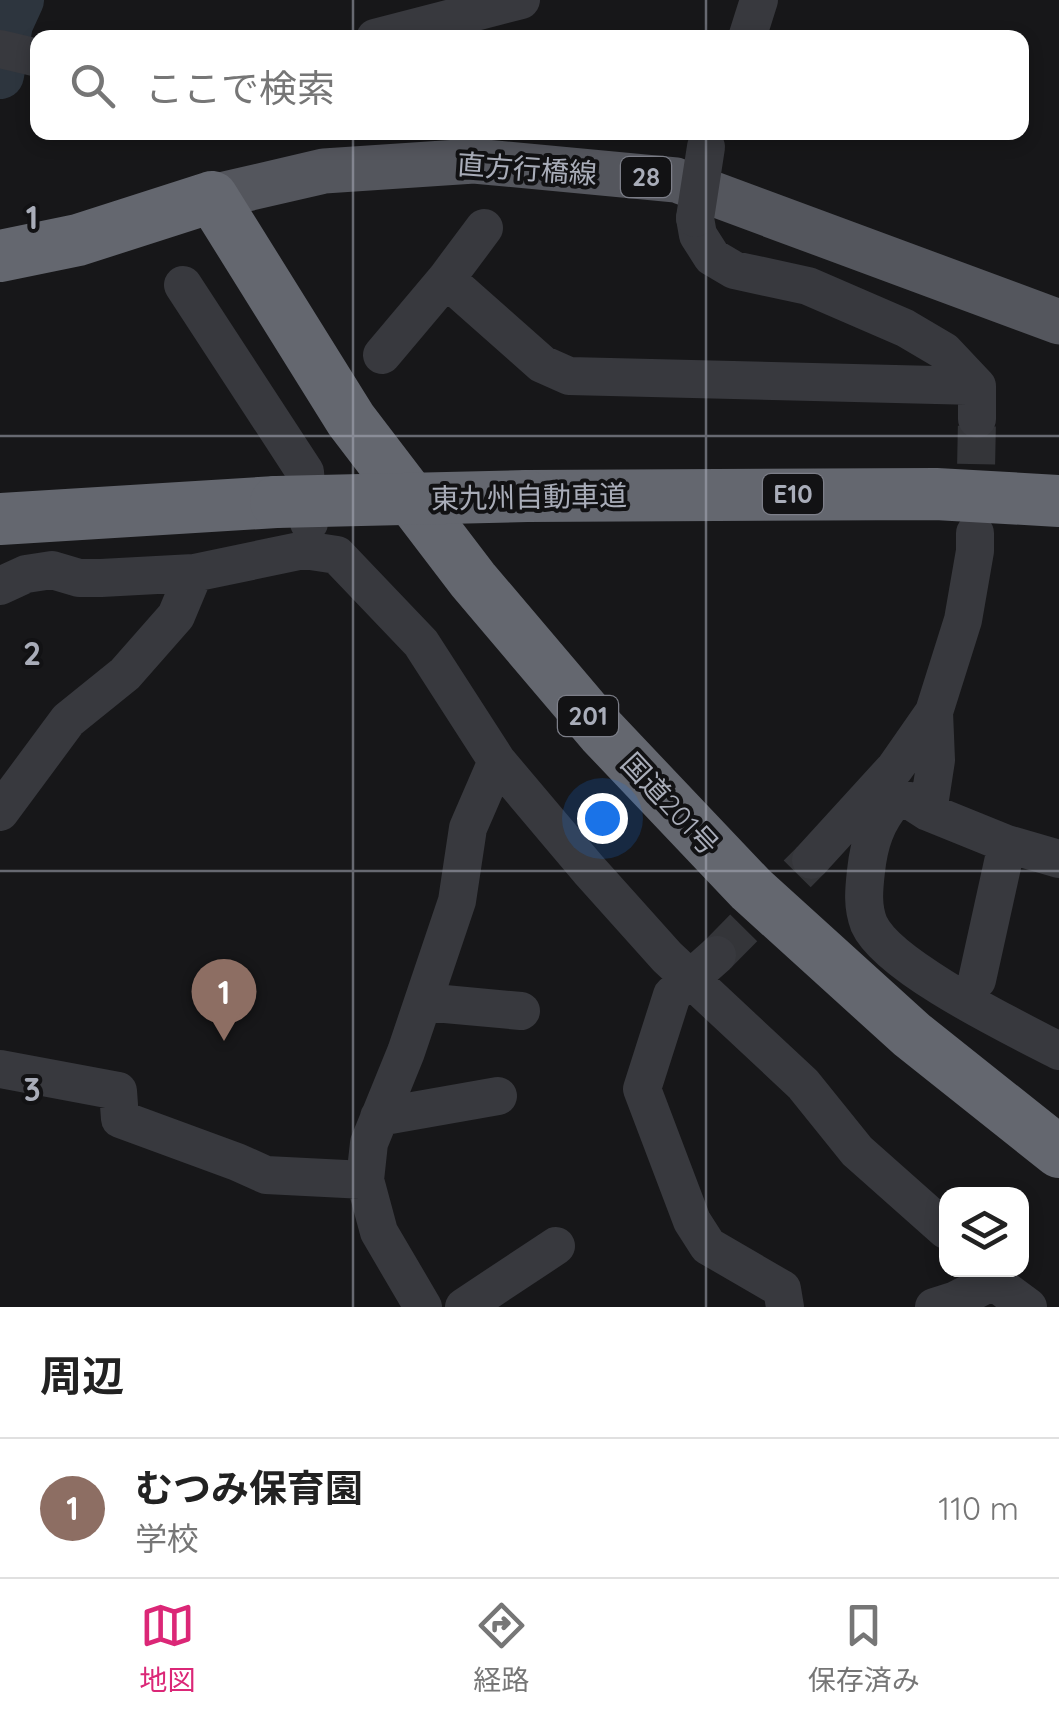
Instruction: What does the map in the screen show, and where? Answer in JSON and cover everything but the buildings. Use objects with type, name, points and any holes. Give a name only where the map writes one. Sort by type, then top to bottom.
[{"type":"highway","points":[[0,219],[90,201],[212,197]]},
{"type":"highway","points":[[0,256],[78,240],[212,197]]},
{"type":"highway","name":"国道201号","points":[[212,197],[351,420],[474,580],[602,732],[751,889],[912,1035],[1059,1152]]},
{"type":"highway","name":"東九州自動車道","points":[[0,518],[276,502],[526,496],[936,494],[1059,501]]},
{"type":"main road","name":"直方行橋線","points":[[212,197],[324,171],[474,161],[676,180],[1059,322]]},
{"type":"street","points":[[437,30],[468,26],[522,0]]},
{"type":"street","points":[[749,30],[758,0]]},
{"type":"street","points":[[0,49],[30,56]]},
{"type":"street","points":[[446,279],[542,364],[569,376],[977,403],[944,352],[905,328],[808,286],[734,270],[712,257],[698,236],[695,218],[705,140]]},
{"type":"street","points":[[382,355],[484,228]]},
{"type":"street","points":[[183,285],[305,472],[309,524],[304,550]]},
{"type":"street","points":[[811,860],[895,768],[934,712],[963,620],[975,533]]},
{"type":"street","points":[[0,586],[26,574],[52,570],[79,578],[101,578],[194,573],[304,550],[337,555],[421,643],[497,762],[589,870],[703,967],[857,1152],[939,1224]]},
{"type":"street","points":[[0,812],[68,720],[125,674],[176,616],[194,573]]},
{"type":"street","points":[[928,812],[936,760],[934,712]]},
{"type":"street","points":[[423,1307],[379,1232],[365,1180],[368,1143],[423,1002],[457,901],[468,828],[497,762]]},
{"type":"street","points":[[1059,859],[1008,844],[928,812],[911,801],[894,801],[880,817],[869,847],[863,900],[870,925],[882,944],[936,983],[1059,1052]]},
{"type":"street","points":[[977,980],[1008,844]]},
{"type":"street","points":[[703,967],[672,995],[642,1088],[692,1221],[708,1246],[782,1288],[785,1307]]},
{"type":"street","points":[[423,1002],[522,1011]]},
{"type":"street","points":[[0,1069],[118,1091],[120,1118],[266,1174],[365,1180]]},
{"type":"street","points":[[379,1117],[498,1096]]},
{"type":"street","points":[[464,1307],[556,1246]]},
{"type":"street","points":[[934,1307],[956,1300],[986,1277]]},
{"type":"street","points":[[991,1277],[1028,1307]]},
{"type":"waterway","points":[[0,75],[9,24],[20,0]]},
{"type":"tunnel","points":[[975,521],[977,419]]},
{"type":"tunnel","points":[[717,955],[811,860]]},
{"type":"place","name":"むつみ保育園","points":[[224,1041]]}]
